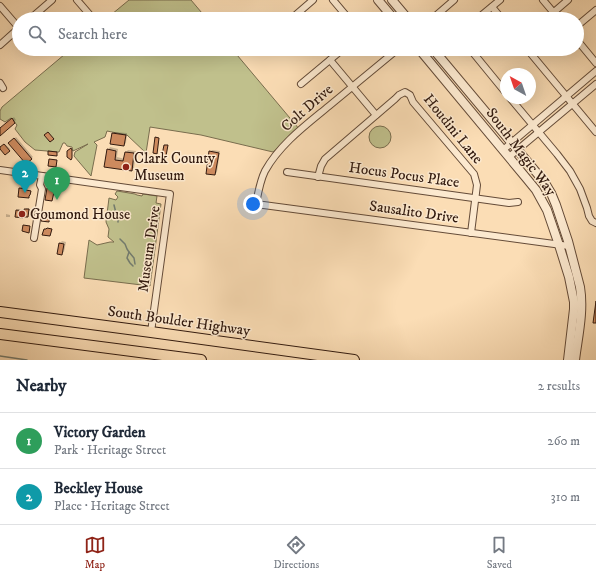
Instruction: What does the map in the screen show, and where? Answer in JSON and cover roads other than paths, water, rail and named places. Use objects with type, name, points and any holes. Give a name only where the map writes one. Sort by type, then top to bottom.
[{"type":"main road","name":"South Boulder Highway","points":[[0,312],[354,360]]},
{"type":"main road","points":[[0,334],[201,360]]},
{"type":"street","points":[[38,12],[52,0]]},
{"type":"street","points":[[77,0],[87,12]]},
{"type":"street","points":[[299,12],[313,0]]},
{"type":"street","points":[[333,0],[343,12]]},
{"type":"street","points":[[378,0],[388,12]]},
{"type":"street","points":[[392,0],[402,12]]},
{"type":"street","points":[[440,12],[454,0]]},
{"type":"street","points":[[486,12],[500,0]]},
{"type":"street","points":[[543,0],[554,12],[568,0]]},
{"type":"street","points":[[0,6],[12,20]]},
{"type":"street","points":[[492,7],[496,12]]},
{"type":"street","points":[[584,20],[596,10]]},
{"type":"street","points":[[0,45],[12,34]]},
{"type":"street","points":[[584,48],[596,63]]},
{"type":"street","points":[[301,84],[335,56]]},
{"type":"street","name":"Colt Drive","points":[[256,204],[261,181],[276,154],[282,147],[390,56]]},
{"type":"street","name":"South Magic Way","points":[[425,56],[536,190],[547,210],[569,277],[574,302],[575,360]]},
{"type":"street","name":"South Magic Way","points":[[439,56],[518,150],[545,183],[551,193],[569,246],[581,296],[581,310],[568,360]]},
{"type":"street","points":[[476,56],[500,86]]},
{"type":"street","points":[[533,56],[596,132]]},
{"type":"street","points":[[318,177],[320,166],[325,159],[376,115],[330,60]]},
{"type":"street","points":[[503,150],[596,71]]},
{"type":"street","points":[[509,157],[596,84]]},
{"type":"street","name":"Houdini Lane","points":[[376,115],[399,94],[405,92],[410,95],[413,102],[474,174],[477,184],[471,233]]},
{"type":"street","points":[[515,104],[570,171],[580,189],[589,216],[596,223]]},
{"type":"street","points":[[0,170],[44,176],[40,185],[42,189],[34,238]]},
{"type":"street","name":"Hocus Pocus Place","points":[[287,172],[509,203],[518,202]]},
{"type":"street","name":"Museum Drive","points":[[44,176],[170,194],[151,332]]},
{"type":"street","name":"Sausalito Drive","points":[[256,204],[569,246]]},
{"type":"waterway","points":[[114,205],[118,222]]},
{"type":"waterway","points":[[120,239],[134,258],[135,264]]},
{"type":"waterway","points":[[129,252],[127,258],[133,266]]},
{"type":"waterway","points":[[0,356],[27,360]]},
{"type":"place","name":"Clark County Museum","points":[[126,167]]},
{"type":"place","name":"Beckley House","points":[[25,193]]},
{"type":"place","name":"Victory Garden","points":[[57,200]]},
{"type":"place","name":"Goumond House","points":[[22,214]]}]
